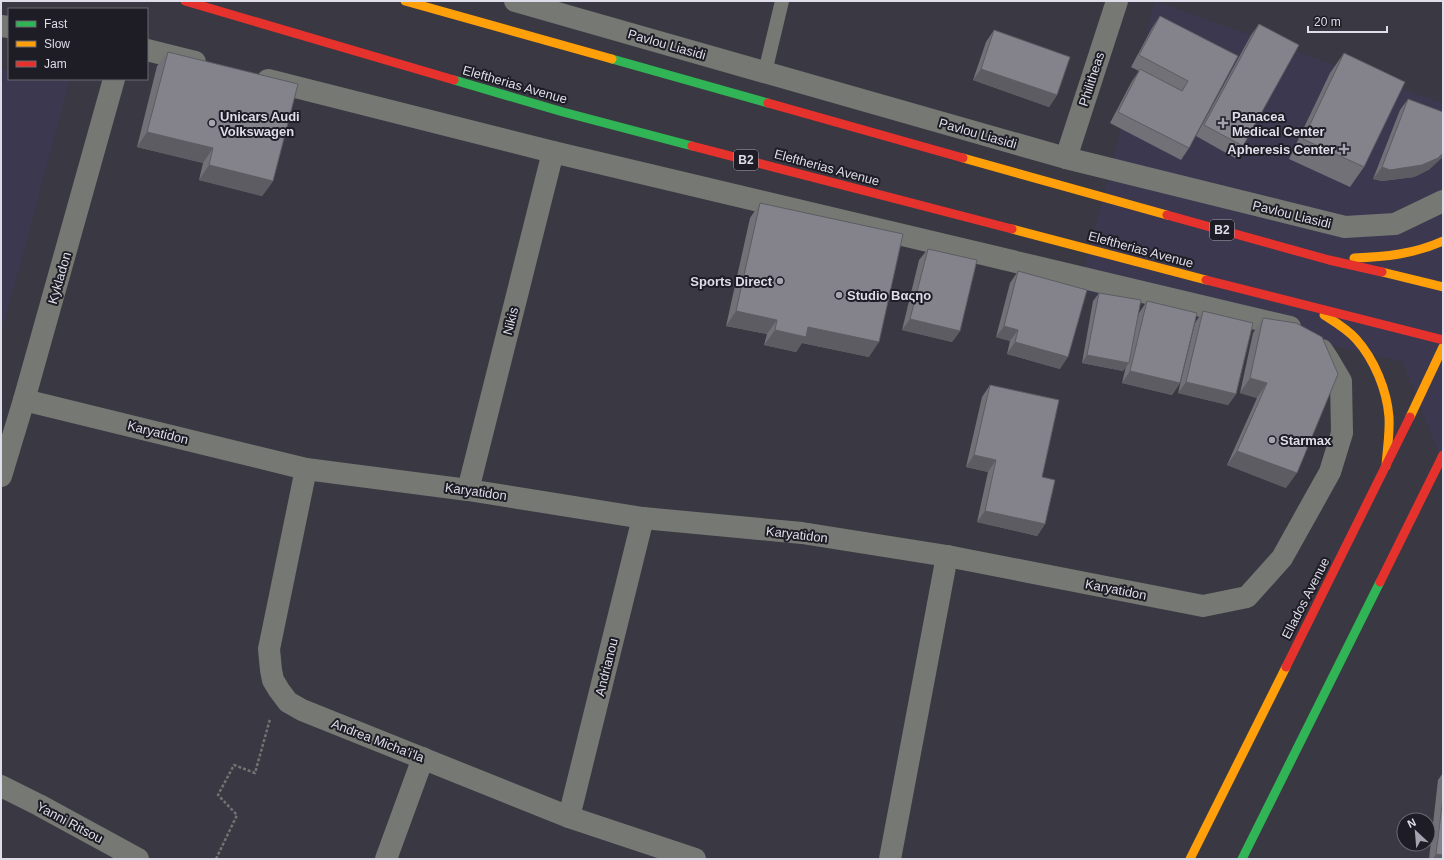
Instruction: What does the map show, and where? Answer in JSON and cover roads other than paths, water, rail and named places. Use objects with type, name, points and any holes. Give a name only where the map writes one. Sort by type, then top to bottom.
[{"type":"main road","name":"Eleftherias Avenue","points":[[185,1],[570,114],[1310,307],[1443,340]]},
{"type":"main road","name":"B2","points":[[405,1],[1329,260],[1443,286]]},
{"type":"main road","points":[[1329,260],[1391,256],[1420,251],[1443,241]]},
{"type":"main road","points":[[1310,307],[1339,325],[1359,343],[1379,380],[1385,396],[1389,417],[1386,466]]},
{"type":"main road","name":"Ellados Avenue","points":[[1190,859],[1386,466],[1443,347]]},
{"type":"main road","points":[[1242,859],[1443,455]]},
{"type":"street","name":"Pavlou Liasidi","points":[[515,1],[1066,158],[1344,227],[1395,224],[1443,201]]},
{"type":"street","name":"Philitheas","points":[[1066,158],[1117,1]]},
{"type":"street","points":[[148,50],[216,67]]},
{"type":"street","name":"Karyatidon","points":[[24,400],[306,469],[468,490],[643,518],[802,533],[947,556],[1203,606],[1248,597],[1282,558],[1330,472],[1342,433],[1341,382],[1328,359],[1317,344],[1296,329],[553,152],[247,75]]},
{"type":"street","name":"Kykladon","points":[[1,476],[24,400],[114,80]]},
{"type":"street","name":"Nikis","points":[[468,490],[553,152]]},
{"type":"street","name":"Andrea Micha'i'la","points":[[306,469],[269,649],[273,680],[288,702],[302,710],[569,817],[695,859]]},
{"type":"street","name":"Andrianou","points":[[569,817],[643,518]]},
{"type":"street","points":[[890,859],[947,556]]},
{"type":"street","points":[[386,859],[423,758]]},
{"type":"street","name":"Yanni Ritsou","points":[[1,786],[138,859]]},
{"type":"lane","points":[[765,72],[782,1]]},
{"type":"place","name":"Unicars Audi Volkswagen","points":[[212,123]]},
{"type":"place","name":"Panacea Medical Center","points":[[1223,123]]},
{"type":"place","name":"Apheresis Center","points":[[1344,149]]},
{"type":"place","name":"Sports Direct","points":[[780,281]]},
{"type":"place","name":"Studio Βαςηο","points":[[839,295]]},
{"type":"place","name":"Starmax","points":[[1272,440]]}]
